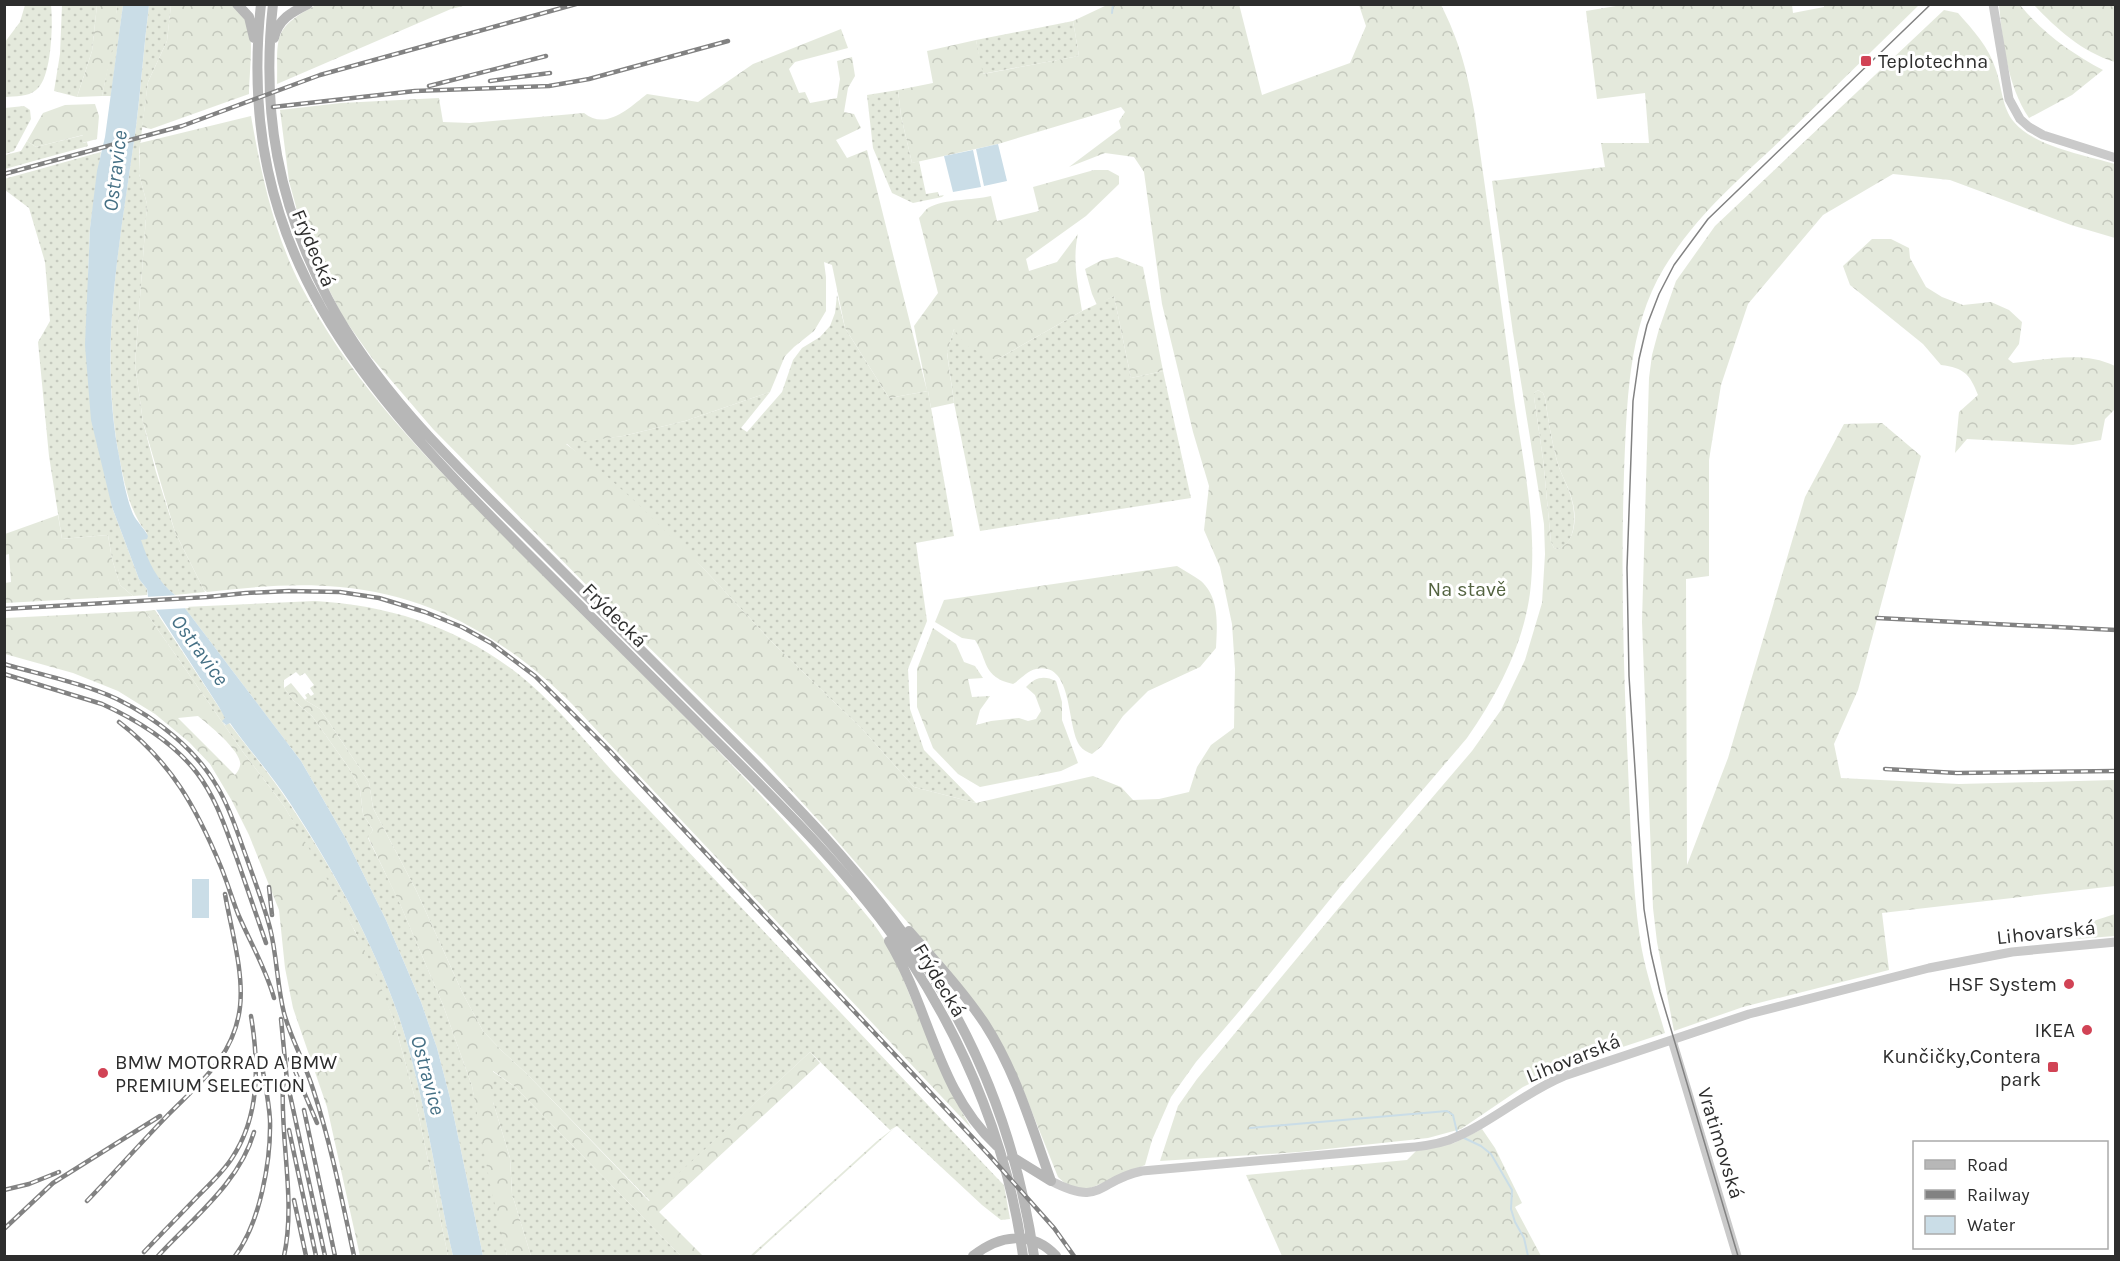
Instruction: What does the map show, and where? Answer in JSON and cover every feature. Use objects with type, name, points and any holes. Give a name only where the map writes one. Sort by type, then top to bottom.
[{"type":"main road","points":[[237,4],[250,20],[263,58]]},
{"type":"main road","points":[[261,4],[263,58],[270,108],[269,146]]},
{"type":"main road","points":[[263,58],[273,4]]},
{"type":"main road","points":[[263,58],[279,24],[308,4]]},
{"type":"main road","name":"Frýdecká","points":[[269,146],[293,220],[316,275],[345,327],[396,399],[490,500],[759,768],[858,874],[929,970],[957,1018],[989,1085],[1016,1164],[1034,1257]]},
{"type":"main road","name":"Frýdecká","points":[[269,146],[272,191],[305,280],[331,327],[388,406],[481,507],[752,776],[851,884],[910,961],[961,1052],[978,1090],[1006,1168],[1023,1257]]},
{"type":"main road","points":[[858,874],[933,958],[985,1025],[1006,1062],[1019,1092],[1051,1181]]},
{"type":"main road","points":[[851,884],[894,949],[909,980],[955,1094],[993,1142],[1051,1181]]},
{"type":"main road","points":[[973,1257],[1000,1241],[1023,1238],[1040,1242],[1056,1257]]},
{"type":"street","points":[[1992,4],[2009,99],[2020,119],[2043,135],[2115,158]]},
{"type":"street","name":"Lihovarská","points":[[1051,1181],[1072,1192],[1090,1193],[1123,1177],[1142,1171],[1410,1147],[1444,1141],[1468,1130],[1557,1079],[1781,1005],[1952,962],[2022,951],[2115,942]]},
{"type":"street","name":"Vratimovská","points":[[1672,1040],[1737,1257]]},
{"type":"green space","name":"Na stavě","points":[[1239,4],[1262,95],[1350,63],[1366,26],[1359,5],[1441,5],[1462,56],[1474,110],[1531,520],[1530,593],[1527,613],[1515,651],[1489,705],[1467,738],[1340,887],[1196,1062],[1171,1097],[1152,1140],[1145,1165],[1086,1190],[1070,1188],[1058,1177],[1022,1087],[929,947],[765,762],[433,429],[372,358],[343,317],[321,274],[301,225],[289,181],[280,110],[341,103],[439,98],[443,122],[470,123],[584,113],[592,118],[609,119],[625,111],[647,94],[698,102],[753,64],[841,29],[848,48],[795,62],[789,69],[799,93],[805,92],[810,103],[837,98],[840,79],[837,61],[852,57],[855,76],[848,88],[844,112],[854,114],[861,128],[836,140],[847,158],[867,150],[927,391],[914,326],[938,293],[919,218],[926,210],[951,201],[991,196],[997,221],[1039,211],[1033,187],[1094,170],[1108,170],[1119,176],[1119,184],[1086,216],[1026,259],[1029,271],[1057,262],[1078,234],[1076,263],[1082,311],[996,360],[965,345],[954,329],[947,353],[954,403],[931,408],[928,391],[889,398],[845,328],[832,265],[824,262],[826,311],[814,331],[785,356],[770,392],[685,421],[623,436],[566,444],[593,464],[638,504],[704,569],[772,642],[862,729],[914,787],[976,803],[1093,776],[1121,787],[1133,800],[1159,799],[1189,792],[1197,767],[1211,745],[1234,728],[1235,669],[1232,624],[1220,567],[1204,530],[1209,486],[1193,432],[1162,304],[1144,172],[1134,157],[1105,153],[1069,167],[1121,128],[1119,121],[1125,112],[1121,107],[998,144],[912,163],[901,116],[898,90],[933,83],[927,51],[976,40],[983,74],[1079,56],[1073,21],[1107,5]]},
{"type":"green space","points":[[1628,4],[1792,5],[1793,13],[1824,7],[1824,5],[1919,5],[1705,214],[1664,268],[1652,292],[1636,342],[1626,422],[1623,542],[1630,817],[1640,939],[1665,1033],[1568,1065],[1523,1087],[1461,1129],[1428,1138],[1299,1152],[1160,1161],[1178,1106],[1197,1079],[1472,751],[1501,710],[1525,660],[1542,603],[1544,524],[1513,333],[1492,181],[1605,167],[1601,143],[1649,143],[1645,93],[1597,99],[1586,11]],"holes":[[[1538,390],[1543,393],[1557,463],[1574,506],[1575,521],[1572,535],[1564,546],[1558,549],[1554,548],[1551,542],[1534,397],[1534,393]]]},
{"type":"green space","points":[[25,5],[51,5],[52,24],[48,63],[41,84],[36,90],[25,95],[5,97],[5,42],[20,22]]},
{"type":"green space","points":[[62,5],[97,5],[92,51],[77,97],[54,91],[60,54]]},
{"type":"green space","points":[[97,5],[117,5],[114,41],[102,96],[77,97],[92,51]]},
{"type":"green space","points":[[117,5],[123,5],[111,96],[102,96],[113,41]]},
{"type":"green space","points":[[149,5],[171,5],[167,41],[148,82],[139,153],[139,174],[147,204],[135,364],[143,422],[156,472],[175,532],[205,592],[175,595],[162,583],[153,570],[140,539],[147,533],[133,510],[125,484],[114,423],[111,381],[111,338],[118,254],[136,127]]},
{"type":"green space","points":[[171,5],[232,5],[239,10],[248,22],[251,37],[249,94],[151,129],[142,127],[148,82],[167,41]]},
{"type":"green space","points":[[316,5],[467,5],[451,9],[277,84],[277,55],[280,36],[291,21]]},
{"type":"green space","points":[[1999,5],[2020,5],[2058,42],[2103,70],[2072,95],[2029,118],[2011,78],[2004,49]]},
{"type":"green space","points":[[2034,5],[2115,5],[2115,62],[2103,58],[2071,39]]},
{"type":"green space","points":[[1944,10],[1958,13],[1985,46],[1996,70],[2007,110],[2023,131],[2047,144],[2115,164],[2115,238],[2071,225],[1950,180],[1893,174],[1823,215],[1748,304],[1721,385],[1709,460],[1709,576],[1686,579],[1687,865],[1728,758],[1805,497],[1844,424],[1882,423],[1921,456],[1858,690],[1834,744],[1841,778],[1959,784],[2115,780],[2115,886],[1882,913],[1889,970],[1743,1007],[1674,1031],[1653,908],[1642,622],[1649,378],[1652,355],[1676,281],[1715,226]]},
{"type":"green space","points":[[1073,21],[1079,56],[982,74],[976,40]]},
{"type":"green space","points":[[898,90],[901,116],[912,163],[919,161],[926,194],[938,192],[939,196],[944,195],[942,197],[913,203],[892,193],[873,148],[867,95]]},
{"type":"green space","points":[[95,104],[99,116],[97,139],[82,143],[83,135],[36,147],[27,141],[43,113],[65,105]]},
{"type":"green space","points":[[24,106],[30,110],[31,119],[14,151],[5,154],[5,108]]},
{"type":"green space","points":[[251,116],[264,181],[283,246],[301,286],[349,363],[375,398],[433,463],[748,782],[833,875],[873,923],[894,958],[946,1080],[972,1129],[572,704],[522,660],[495,641],[437,611],[374,592],[306,585],[207,592],[204,590],[175,532],[143,422],[135,364],[147,204],[139,174],[140,143]]},
{"type":"green space","points":[[84,135],[83,143],[87,142],[88,146],[5,169],[5,155],[21,151],[27,141],[36,147]]},
{"type":"green space","points":[[101,152],[90,228],[88,279],[112,507],[139,579],[147,589],[147,595],[133,596],[120,585],[108,535],[62,539],[49,456],[38,342],[50,321],[45,262],[29,208],[5,190],[4,179]]},
{"type":"green space","points":[[1872,239],[1891,239],[1909,248],[1910,258],[1926,287],[1942,297],[1963,305],[1991,302],[2009,310],[2022,322],[2019,344],[2008,359],[2013,363],[2078,357],[2103,361],[2115,366],[2115,409],[2105,419],[2101,440],[2073,445],[1967,439],[1955,453],[1959,412],[1978,395],[1965,373],[1941,365],[1923,344],[1850,285],[1843,266]]},
{"type":"green space","points":[[1117,257],[1143,267],[1163,371],[1131,378],[1114,296],[1097,305],[1092,294],[1085,269],[1102,260]]},
{"type":"green space","points":[[837,295],[845,328],[889,398],[928,391],[954,536],[916,543],[927,621],[908,669],[910,709],[924,750],[976,803],[914,787],[862,729],[772,642],[704,569],[566,443],[623,436],[685,421],[770,392],[741,428],[747,432],[782,392],[793,360],[802,348],[820,337],[830,326],[835,313]]},
{"type":"green space","points":[[1114,296],[1131,378],[1163,371],[1191,498],[980,531],[954,403],[947,352],[954,329],[996,360],[1082,311]]},
{"type":"green space","points":[[1538,390],[1545,398],[1557,463],[1569,490],[1573,507],[1574,521],[1571,536],[1564,546],[1558,549],[1554,548],[1551,542],[1534,397],[1534,393]]},
{"type":"green space","points":[[58,515],[62,539],[108,535],[120,585],[133,596],[5,603],[5,583],[11,582],[9,554],[5,555],[5,534]]},
{"type":"green space","points":[[1177,566],[1201,581],[1212,596],[1216,613],[1216,648],[1200,667],[1148,691],[1123,716],[1102,746],[1092,754],[1081,747],[1076,737],[1067,697],[1057,675],[1048,669],[1036,669],[1013,684],[1003,681],[987,667],[975,640],[962,638],[935,622],[944,600]]},
{"type":"green space","points":[[315,601],[373,608],[429,624],[481,649],[529,683],[562,715],[614,773],[1004,1185],[1010,1219],[1001,1220],[982,1205],[897,1126],[890,1130],[810,1052],[650,1201],[483,1031],[463,994],[416,890],[373,808],[369,782],[320,709],[305,700],[307,698],[305,695],[308,693],[311,696],[314,694],[310,688],[314,685],[305,673],[300,676],[296,672],[284,680],[284,688],[293,700],[312,716],[349,768],[360,789],[363,814],[373,830],[368,838],[398,899],[443,1005],[472,1086],[507,1256],[483,1256],[450,1098],[437,1048],[421,1002],[386,920],[346,839],[301,761],[184,607]]},
{"type":"green space","points":[[155,610],[226,718],[223,721],[225,725],[229,723],[275,782],[305,828],[351,907],[377,961],[399,1017],[416,1076],[453,1256],[448,1256],[415,1098],[393,1018],[355,931],[284,806],[243,752],[145,611]]},
{"type":"green space","points":[[145,611],[243,752],[284,806],[337,896],[373,967],[393,1018],[415,1098],[448,1256],[360,1256],[327,1107],[293,1008],[285,968],[279,910],[249,835],[210,764],[189,742],[155,714],[118,691],[73,673],[5,654],[5,618]],"holes":[[[198,716],[237,754],[240,766],[235,775],[178,718]]]},
{"type":"green space","points":[[933,628],[956,644],[964,662],[975,666],[983,678],[968,679],[972,697],[990,696],[980,710],[976,725],[1019,718],[1028,721],[1036,719],[1041,711],[1035,695],[1026,687],[1040,678],[1056,681],[1062,702],[1062,720],[1078,763],[1061,771],[980,787],[958,774],[933,748],[917,707],[917,669]]},
{"type":"green space","points":[[291,683],[305,700],[320,709],[369,782],[373,808],[416,890],[463,994],[483,1031],[649,1201],[810,1052],[820,1063],[659,1212],[703,1256],[681,1256],[514,1086],[493,1071],[493,1102],[510,1158],[512,1194],[531,1256],[507,1256],[490,1184],[472,1086],[443,1005],[400,904],[368,837],[373,830],[363,814],[360,789],[349,768],[312,716],[293,700],[284,688]]},
{"type":"green space","points":[[2115,914],[2115,936],[2075,939],[2084,924]]},
{"type":"green space","points":[[492,1071],[514,1086],[681,1256],[531,1256],[512,1194],[510,1158],[493,1102]]},
{"type":"green space","points":[[894,1128],[753,1256],[750,1256],[877,1141]]},
{"type":"green space","points":[[1482,1129],[1495,1148],[1522,1203],[1515,1207],[1541,1256],[1282,1256],[1246,1175],[1407,1160],[1416,1151],[1454,1143]]},
{"type":"water","name":"Ostravice","points":[[123,5],[149,5],[136,127],[118,252],[111,336],[113,419],[128,501],[133,514],[148,536],[147,539],[141,540],[154,570],[301,761],[346,839],[386,920],[421,1002],[437,1048],[450,1098],[483,1256],[453,1256],[423,1106],[408,1046],[389,989],[351,907],[322,854],[276,782],[230,723],[226,725],[222,721],[225,718],[219,707],[148,597],[147,589],[139,579],[112,507],[91,420],[85,345],[90,228]]},
{"type":"water","points":[[998,144],[1007,181],[984,186],[976,149]]},
{"type":"water","points":[[973,150],[981,187],[953,192],[944,156]]},
{"type":"water","points":[[192,879],[209,879],[209,918],[192,918]]},
{"type":"pier","points":[[179,595],[189,608],[152,610],[145,597]]},
{"type":"waterway","points":[[1112,13],[1113,4]]},
{"type":"waterway","points":[[1250,1128],[1447,1111],[1453,1115],[1457,1132]]},
{"type":"waterway","points":[[1464,1138],[1491,1154],[1512,1190],[1511,1209],[1524,1238],[1528,1256]]},
{"type":"tram line","points":[[1738,1256],[1660,992],[1644,909],[1629,676],[1627,568],[1633,401],[1639,359],[1647,325],[1659,294],[1674,265],[1708,219],[1931,4]]},
{"type":"railway","points":[[4,174],[182,126],[320,75],[576,4]]},
{"type":"railway","points":[[273,107],[415,91],[549,86],[589,79],[728,41]]},
{"type":"railway","points":[[429,86],[546,56]]},
{"type":"railway","points":[[490,81],[550,73]]},
{"type":"railway","points":[[4,609],[246,593],[340,592],[379,598],[425,612],[462,627],[491,643],[535,676],[610,751],[989,1155],[1054,1228],[1074,1256]]},
{"type":"railway","points":[[1877,618],[2116,630]]},
{"type":"railway","points":[[4,664],[90,688],[117,699],[146,715],[187,748],[218,788],[234,823],[268,919],[284,1013],[310,1079],[319,1110],[336,1172],[354,1256]]},
{"type":"railway","points":[[4,674],[102,704],[154,733],[177,751],[204,783],[220,813],[266,943]]},
{"type":"railway","points":[[119,722],[137,737],[168,770],[191,805],[221,867],[238,914],[274,998]]},
{"type":"railway","points":[[1885,769],[1957,773],[2116,771]]},
{"type":"railway","points":[[269,887],[272,915]]},
{"type":"railway","points":[[87,1201],[213,1069],[230,1041],[236,1025],[241,994],[239,965],[225,894]]},
{"type":"railway","points":[[144,1252],[220,1173],[241,1142],[248,1125],[255,1089],[254,1034],[251,1016]]},
{"type":"railway","points":[[281,1019],[287,1081],[325,1256]]},
{"type":"railway","points":[[290,1059],[317,1123]]},
{"type":"railway","points":[[235,1256],[251,1227],[266,1172],[270,1120],[262,1066]]},
{"type":"railway","points":[[283,1083],[288,1192],[284,1256]]},
{"type":"railway","points":[[304,1110],[335,1256]]},
{"type":"railway","points":[[4,1229],[53,1183],[160,1116]]},
{"type":"railway","points":[[289,1130],[316,1256]]},
{"type":"railway","points":[[158,1256],[200,1214],[226,1183],[238,1167],[254,1132]]},
{"type":"railway","points":[[4,1190],[29,1184],[59,1172]]},
{"type":"railway","points":[[294,1200],[306,1256]]},
{"type":"place","name":"Teplotechna","points":[[1866,61]]},
{"type":"place","name":"HSF System","points":[[2069,984]]},
{"type":"place","name":"IKEA","points":[[2087,1030]]},
{"type":"place","name":"Kunčičky,Contera park","points":[[2053,1067]]},
{"type":"place","name":"BMW MOTORRAD A BMW PREMIUM SELECTION","points":[[103,1073]]}]
